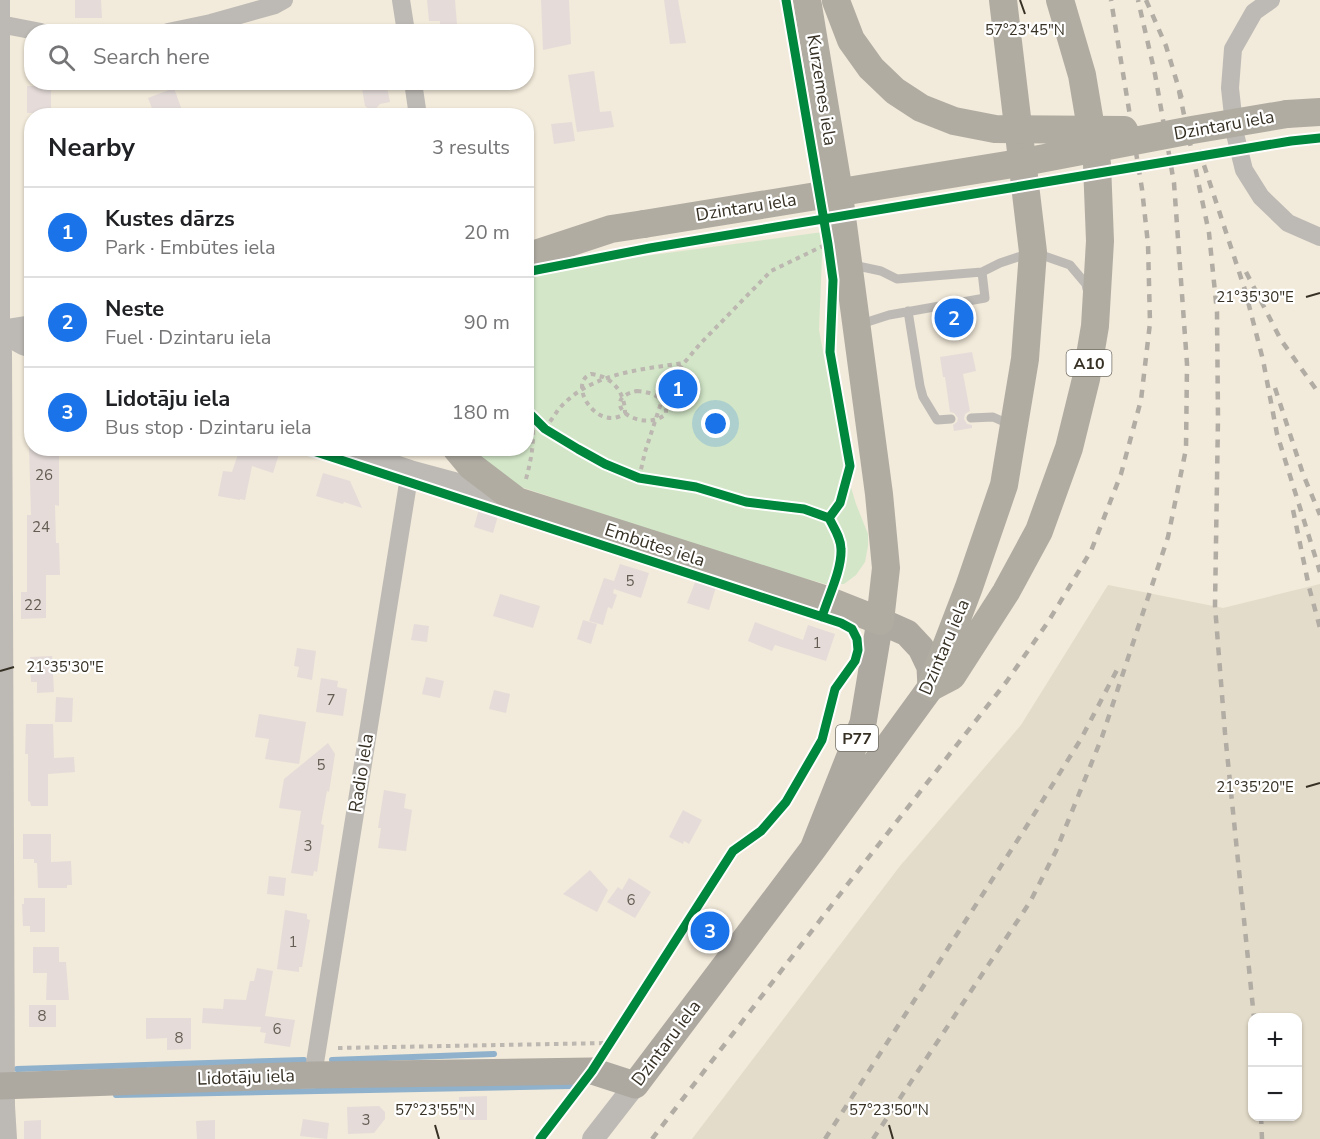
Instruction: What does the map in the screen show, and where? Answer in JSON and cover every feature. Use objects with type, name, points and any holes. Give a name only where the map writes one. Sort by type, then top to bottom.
[{"type":"highway","name":"Kurzemes iela","points":[[807,0],[837,180],[835,254],[856,325],[879,494],[886,568],[880,621]]},
{"type":"highway","points":[[836,0],[851,40],[871,68],[895,91],[921,108],[954,121],[995,129],[1192,130]]},
{"type":"highway","name":"Dzintaru iela","points":[[931,687],[1004,485],[1026,359],[1033,252],[1003,0]]},
{"type":"highway","name":"A10","points":[[931,687],[952,676],[1006,592],[1039,531],[1069,448],[1086,379],[1095,326],[1100,241],[1097,164],[1082,75],[1060,0]]},
{"type":"highway","name":"Dzintaru iela","points":[[534,254],[611,229],[1012,165],[1287,114],[1320,112]]},
{"type":"highway","points":[[463,456],[471,466],[518,501]]},
{"type":"highway","name":"Embūtes iela","points":[[518,501],[827,600],[880,621]]},
{"type":"main road","name":"Embūtes iela","points":[[880,621],[908,633],[921,648],[930,667],[931,687]]},
{"type":"main road","name":"P77","points":[[813,849],[863,723],[880,621]]},
{"type":"main road","name":"Dzintaru iela","points":[[635,1084],[813,849],[931,687]]},
{"type":"main road","name":"Lidotāju iela","points":[[3,1086],[313,1075],[592,1071],[635,1084]]},
{"type":"street","points":[[1,0],[3,1086],[8,1139]]},
{"type":"street","points":[[206,24],[275,5],[284,0]]},
{"type":"street","points":[[401,0],[405,24]]},
{"type":"street","points":[[1271,0],[1254,12],[1233,49],[1230,88],[1234,134],[1244,170],[1261,197],[1288,223],[1320,237]]},
{"type":"street","points":[[0,24],[24,29]]},
{"type":"street","points":[[414,90],[417,108]]},
{"type":"street","points":[[534,243],[611,229]]},
{"type":"street","points":[[1,331],[24,327]]},
{"type":"street","points":[[1,331],[24,344]]},
{"type":"street","name":"Embūtes iela","points":[[364,456],[518,501]]},
{"type":"street","name":"Radio iela","points":[[313,1075],[410,471]]},
{"type":"street","name":"Dzintaru iela","points":[[593,1139],[635,1084]]},
{"type":"lane","points":[[835,254],[897,279],[982,273],[1000,263],[1033,252],[1070,265],[1086,284],[1095,326]]},
{"type":"lane","points":[[856,325],[889,315],[984,298],[982,273]]},
{"type":"lane","points":[[908,311],[923,397],[937,420],[951,419]]},
{"type":"lane","points":[[971,418],[993,417],[1014,426]]},
{"type":"path","points":[[640,478],[645,452],[671,380],[700,344],[771,271],[835,254],[826,233]]},
{"type":"path","points":[[534,417],[549,432],[559,409],[592,382],[627,372],[684,363]]},
{"type":"path","points":[[591,374],[606,378],[622,396],[625,405],[624,413],[619,418],[604,417],[585,400],[581,389],[586,376],[591,374]]},
{"type":"path","points":[[622,396],[645,392],[662,400],[666,408],[666,414],[656,420],[640,420],[624,413]]},
{"type":"path","points":[[518,501],[533,456]]},
{"type":"path","points":[[592,1071],[617,1033]]},
{"type":"path","points":[[338,1048],[610,1043]]},
{"type":"shaded area","points":[[1320,584],[1320,1139],[692,1139],[900,866],[1021,725],[1108,585],[1223,608]]},
{"type":"green space","points":[[823,232],[819,330],[844,464],[868,534],[865,562],[856,575],[844,584],[825,584],[739,560],[515,485],[476,456],[534,456],[534,276],[615,260]]},
{"type":"building","points":[[75,0],[101,0],[102,18],[75,18]]},
{"type":"building","points":[[427,0],[455,0],[457,24],[440,24],[440,21],[429,21]]},
{"type":"building","points":[[541,0],[569,0],[571,44],[543,50]]},
{"type":"building","points":[[664,0],[678,0],[686,43],[670,44]]},
{"type":"building","points":[[594,71],[600,112],[611,111],[614,127],[577,132],[568,75]]},
{"type":"building","points":[[27,90],[51,90],[51,108],[27,108]]},
{"type":"building","points":[[175,90],[181,108],[152,108],[148,98]]},
{"type":"building","points":[[362,90],[388,90],[390,102],[380,104],[376,108],[365,106]]},
{"type":"building","points":[[572,122],[575,141],[554,144],[551,124]]},
{"type":"building","points":[[972,352],[976,371],[963,374],[970,411],[965,414],[964,419],[967,424],[972,425],[972,428],[954,431],[953,425],[958,418],[950,412],[940,357]]},
{"type":"building","points":[[29,456],[59,456],[59,506],[55,505],[60,575],[46,575],[46,618],[21,619],[21,592],[27,592],[27,515],[31,515]]},
{"type":"building","points":[[237,456],[278,456],[273,473],[252,466],[245,500],[218,496],[223,471],[232,472]]},
{"type":"building","points":[[323,473],[350,481],[362,508],[316,496]]},
{"type":"building","points":[[479,509],[498,516],[493,533],[474,527]]},
{"type":"building","points":[[620,564],[649,573],[641,598],[614,589],[613,593],[617,595],[612,609],[608,607],[603,625],[589,621],[604,578],[614,581]]},
{"type":"building","points":[[696,580],[716,587],[709,610],[687,603]]},
{"type":"building","points":[[500,594],[540,606],[533,628],[493,616]]},
{"type":"building","points":[[583,620],[597,624],[591,644],[577,639]]},
{"type":"building","points":[[755,622],[803,640],[808,625],[835,634],[826,661],[775,645],[772,651],[748,641]]},
{"type":"building","points":[[414,624],[429,626],[427,642],[411,640]]},
{"type":"building","points":[[297,648],[316,651],[312,680],[297,677],[299,667],[294,666]]},
{"type":"building","points":[[52,656],[54,692],[37,693],[37,682],[31,682],[30,657]]},
{"type":"building","points":[[426,677],[444,681],[440,698],[422,694]]},
{"type":"building","points":[[321,678],[338,681],[337,687],[347,689],[343,716],[316,712]]},
{"type":"building","points":[[494,690],[510,694],[506,713],[489,709]]},
{"type":"building","points":[[56,697],[73,698],[72,722],[55,722]]},
{"type":"building","points":[[259,714],[306,722],[299,764],[265,759],[269,739],[255,737]]},
{"type":"building","points":[[26,724],[53,724],[54,758],[74,757],[75,772],[48,774],[48,806],[31,806],[28,801]]},
{"type":"building","points":[[328,743],[335,754],[321,824],[324,825],[317,872],[314,871],[313,876],[291,873],[301,811],[279,808],[284,779]]},
{"type":"building","points":[[384,790],[406,794],[404,808],[412,810],[406,851],[378,848],[381,828],[378,828]]},
{"type":"building","points":[[683,810],[702,820],[689,844],[684,841],[683,844],[669,837]]},
{"type":"building","points":[[23,834],[51,834],[51,862],[71,861],[72,885],[67,885],[67,888],[38,888],[37,863],[34,863],[34,859],[23,859]]},
{"type":"building","points":[[590,870],[608,890],[597,912],[563,894]]},
{"type":"building","points":[[269,876],[286,878],[284,896],[267,894]]},
{"type":"building","points":[[629,878],[651,892],[635,918],[607,902],[618,887],[622,890]]},
{"type":"building","points":[[24,898],[45,898],[45,932],[30,932],[30,926],[23,926]]},
{"type":"building","points":[[285,910],[307,914],[307,919],[310,920],[302,967],[299,967],[299,972],[277,969]]},
{"type":"building","points":[[33,947],[59,947],[59,962],[66,962],[69,1000],[46,1000],[47,973],[33,973]]},
{"type":"building","points":[[257,968],[273,971],[265,1016],[295,1020],[290,1047],[264,1043],[266,1033],[260,1032],[261,1027],[202,1023],[203,1008],[223,1009],[224,999],[246,1000],[250,981],[254,981]]},
{"type":"building","points":[[29,1005],[56,1005],[56,1027],[29,1027]]},
{"type":"building","points":[[146,1018],[191,1018],[191,1049],[167,1050],[167,1038],[146,1039]]},
{"type":"building","points":[[487,1096],[487,1120],[459,1120],[459,1097]]},
{"type":"building","points":[[379,1106],[385,1112],[385,1119],[374,1133],[348,1134],[347,1107]]},
{"type":"building","points":[[303,1119],[329,1123],[327,1139],[300,1136]]},
{"type":"building","points":[[41,1120],[41,1139],[24,1139],[24,1121]]},
{"type":"building","points":[[215,1120],[215,1139],[197,1139],[196,1121]]},
{"type":"waterway","points":[[332,1060],[494,1054]]},
{"type":"waterway","points":[[17,1069],[304,1060]]},
{"type":"waterway","points":[[116,1095],[570,1086]]},
{"type":"railway","points":[[652,1139],[1007,681],[1048,622],[1091,551],[1121,474],[1141,400],[1150,323],[1148,244],[1142,189],[1111,0]]},
{"type":"railway","points":[[873,1139],[1030,902],[1056,851],[1102,737],[1168,537],[1186,449],[1187,364],[1174,183],[1155,74],[1138,0]]},
{"type":"railway","points":[[1146,0],[1166,46],[1182,99]]},
{"type":"railway","points":[[1179,91],[1209,233],[1217,312],[1215,606],[1225,733],[1253,1013]]},
{"type":"railway","points":[[1199,150],[1245,290],[1263,360],[1277,434],[1320,572]]},
{"type":"railway","points":[[1246,272],[1281,340],[1320,395]]},
{"type":"railway","points":[[1275,388],[1303,474],[1320,515]]},
{"type":"railway","points":[[1293,510],[1320,628]]},
{"type":"railway","points":[[825,1139],[1081,739],[1119,666]]},
{"type":"railway","points":[[1261,1121],[1262,1139]]},
{"type":"cycle path","points":[[786,0],[833,280],[830,352],[850,466],[840,503],[829,518]]},
{"type":"cycle path","points":[[534,270],[650,248],[1320,138]]},
{"type":"cycle path","points":[[534,418],[545,429],[578,449],[605,464],[639,478],[696,487],[746,502],[804,509],[829,518],[840,541],[841,557],[822,617]]},
{"type":"cycle path","points":[[329,456],[841,623],[852,629],[857,639],[858,650],[855,661],[835,689],[822,740],[786,802],[761,831],[733,851],[592,1071],[540,1139]]},
{"type":"place","name":"Neste","points":[[954,318]]},
{"type":"place","name":"Kustes dārzs","points":[[678,389]]},
{"type":"place","name":"Lidotāju iela","points":[[710,931]]}]
